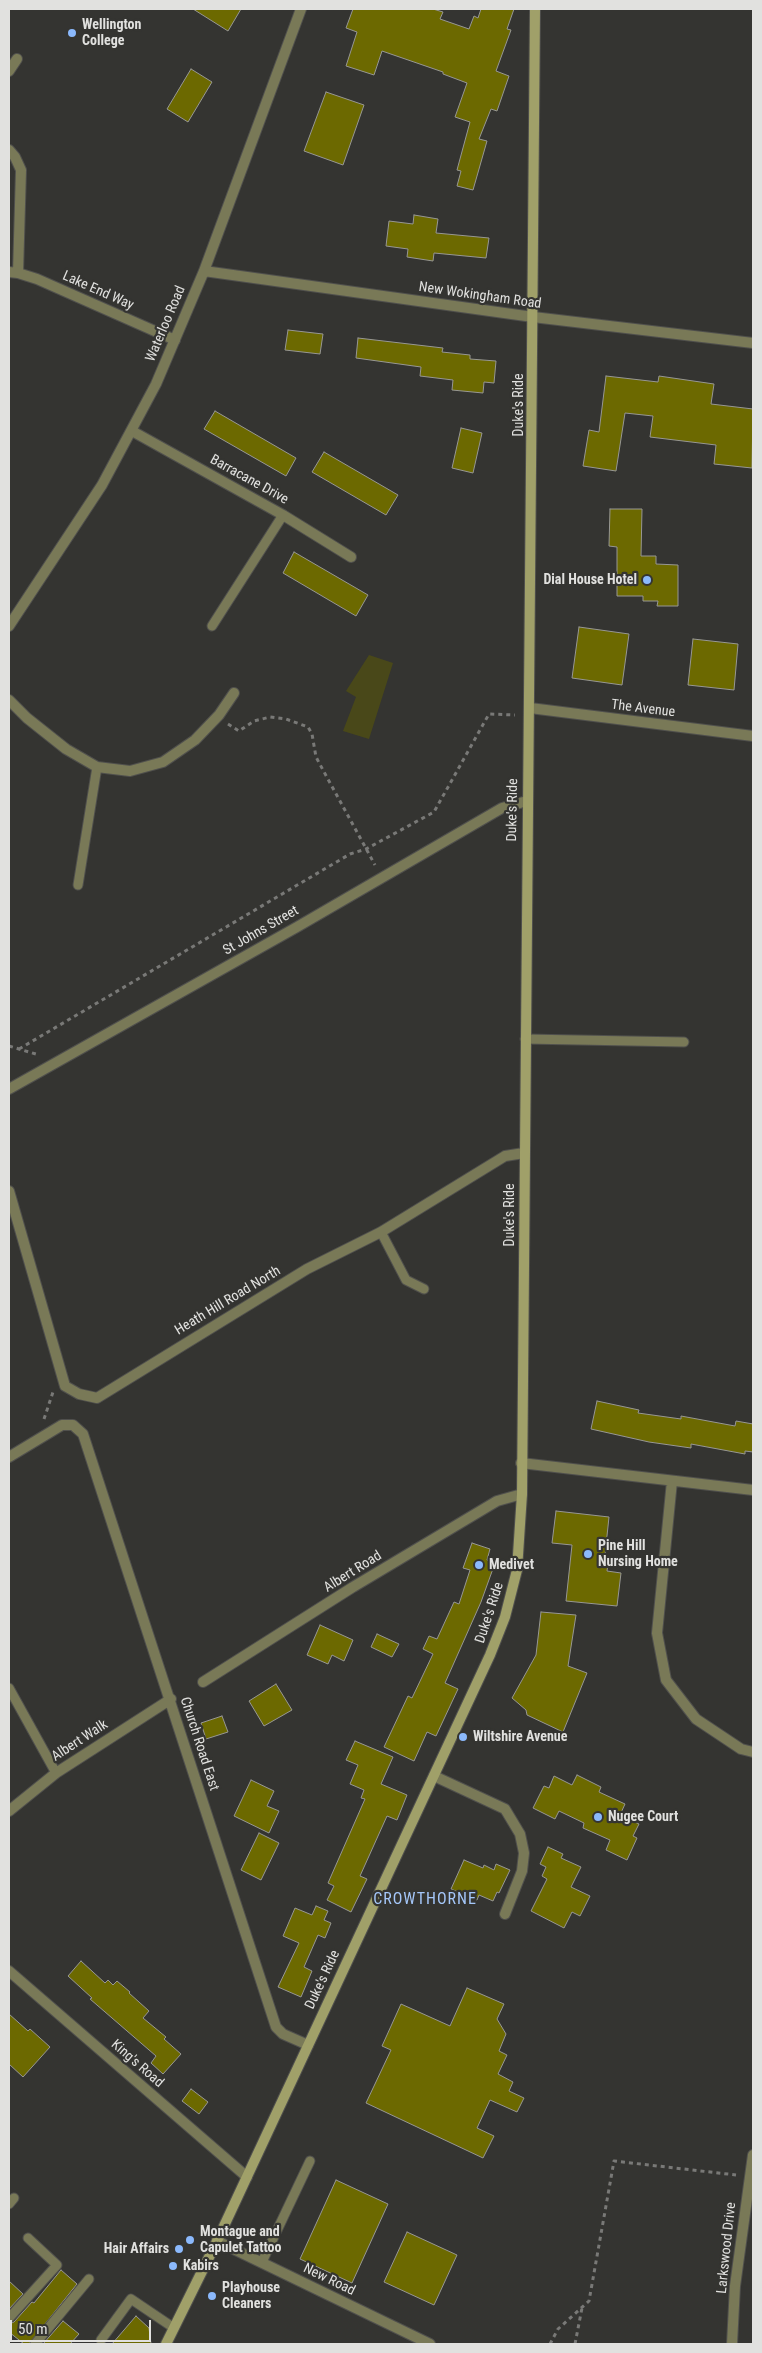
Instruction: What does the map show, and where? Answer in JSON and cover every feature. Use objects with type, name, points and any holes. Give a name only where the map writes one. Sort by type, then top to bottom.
[{"type":"main road","name":"Duke's Ride","points":[[166,2344],[217,2241],[490,1655],[513,1591],[520,1548],[535,9]]},
{"type":"street","name":"Waterloo Road","points":[[9,626],[102,485],[156,384],[204,272],[301,9]]},
{"type":"street","points":[[9,71],[17,59]]},
{"type":"street","points":[[9,150],[15,157],[21,170],[13,273]]},
{"type":"street","name":"New Wokingham Road","points":[[204,272],[533,317],[753,343]]},
{"type":"street","name":"Lake End Way","points":[[13,273],[38,279],[175,340]]},
{"type":"street","name":"Barracane Drive","points":[[132,430],[283,515],[351,557]]},
{"type":"street","points":[[9,700],[27,718],[66,749],[97,767],[130,771],[163,762],[195,740],[219,715],[234,693]]},
{"type":"street","name":"The Avenue","points":[[529,712],[753,736]]},
{"type":"street","name":"St Johns Street","points":[[9,1089],[502,808],[527,801]]},
{"type":"street","name":"Heath Hill Road North","points":[[9,1191],[65,1386],[79,1394],[97,1398],[307,1270],[380,1232],[505,1156],[524,1153]]},
{"type":"street","name":"Church Road East","points":[[37,1440],[62,1425],[74,1425],[83,1434],[276,2027],[283,2034],[308,2046]]},
{"type":"street","points":[[9,1457],[37,1440]]},
{"type":"street","points":[[521,1463],[753,1490]]},
{"type":"street","points":[[672,1481],[657,1633],[666,1680],[696,1719],[741,1749],[753,1752]]},
{"type":"street","name":"Albert Road","points":[[203,1682],[353,1587],[496,1501],[522,1494]]},
{"type":"street","name":"Albert Walk","points":[[9,1811],[56,1773],[171,1700]]},
{"type":"street","points":[[434,1776],[505,1809],[520,1834],[524,1853],[522,1871],[505,1914]]},
{"type":"street","name":"King's Road","points":[[9,1972],[247,2177]]},
{"type":"street","name":"Larkswood Drive","points":[[732,2344],[735,2286],[753,2155]]},
{"type":"street","name":"New Road","points":[[217,2241],[430,2344]]},
{"type":"lane","points":[[212,626],[283,515]]},
{"type":"lane","points":[[78,885],[97,767]]},
{"type":"lane","points":[[525,1039],[684,1042]]},
{"type":"lane","points":[[380,1232],[406,1280],[424,1289]]},
{"type":"lane","points":[[9,1688],[56,1773]]},
{"type":"lane","points":[[262,2262],[310,2161]]},
{"type":"lane","points":[[9,2318],[57,2265],[28,2238]]},
{"type":"lane","points":[[35,2344],[89,2278]]},
{"type":"lane","points":[[101,2340],[131,2299],[174,2328]]},
{"type":"path","points":[[19,1049],[350,854],[366,849],[434,812],[490,714],[529,712]]},
{"type":"path","points":[[219,715],[229,725],[239,730],[254,721],[270,717],[286,719],[308,728],[312,734],[316,756],[322,770],[382,876]]},
{"type":"path","points":[[9,1046],[41,1055],[49,1066]]},
{"type":"path","points":[[37,1440],[60,1372]]},
{"type":"path","points":[[550,2344],[558,2329],[589,2301],[614,2161],[749,2177]]},
{"type":"path","points":[[575,2344],[582,2308]]},
{"type":"shaded area","points":[[369,655],[393,663],[369,739],[343,731],[356,697],[346,691]]},
{"type":"building","points":[[193,9],[241,9],[228,31]]},
{"type":"building","points":[[353,9],[433,9],[443,12],[440,19],[469,29],[474,16],[478,18],[481,9],[514,9],[507,29],[511,30],[496,71],[509,76],[497,111],[491,109],[479,139],[487,141],[473,190],[457,186],[461,171],[457,170],[470,122],[455,117],[467,83],[443,74],[443,72],[382,51],[374,75],[346,66],[357,32],[346,28]]},
{"type":"building","points":[[191,69],[212,82],[188,122],[167,109]]},
{"type":"building","points":[[326,92],[364,105],[343,165],[304,151]]},
{"type":"building","points":[[414,215],[438,219],[436,233],[489,238],[486,258],[434,253],[433,261],[407,257],[408,249],[386,246],[389,221],[413,224]]},
{"type":"building","points":[[288,330],[323,334],[320,354],[285,350]]},
{"type":"building","points":[[358,338],[443,348],[442,352],[470,355],[470,359],[496,361],[494,383],[484,382],[483,393],[452,390],[453,380],[420,376],[421,367],[356,358]]},
{"type":"building","points":[[606,376],[658,382],[659,376],[714,384],[711,404],[753,409],[752,468],[714,464],[716,445],[650,437],[653,416],[625,413],[616,471],[583,466],[589,430],[599,432]]},
{"type":"building","points":[[215,411],[296,458],[286,476],[204,429]]},
{"type":"building","points":[[461,428],[482,433],[473,473],[452,468]]},
{"type":"building","points":[[324,452],[398,495],[386,515],[312,472]]},
{"type":"building","name":"Dial House Hotel","points":[[610,509],[642,509],[641,556],[656,556],[656,564],[678,565],[678,606],[657,606],[658,601],[643,601],[643,596],[617,596],[617,547],[609,546]]},
{"type":"building","points":[[294,552],[368,595],[356,616],[283,573]]},
{"type":"building","points":[[579,627],[629,634],[622,685],[572,678]]},
{"type":"building","points":[[693,639],[738,644],[734,690],[688,685]]},
{"type":"building","points":[[597,1401],[639,1410],[638,1413],[681,1419],[681,1416],[735,1426],[736,1421],[753,1424],[753,1452],[745,1451],[745,1454],[691,1444],[691,1448],[649,1442],[591,1429]]},
{"type":"building","name":"Pine Hill Nursing Home","points":[[556,1511],[609,1517],[604,1564],[608,1564],[607,1571],[621,1573],[617,1606],[566,1601],[572,1545],[552,1543]]},
{"type":"building","points":[[472,1543],[490,1549],[487,1560],[495,1563],[481,1602],[445,1683],[458,1689],[436,1736],[427,1732],[414,1761],[384,1747],[408,1696],[412,1698],[433,1654],[423,1649],[429,1636],[437,1639],[454,1602],[459,1604],[470,1570],[463,1568]]},
{"type":"building","points":[[541,1612],[576,1615],[568,1666],[587,1673],[563,1732],[527,1715],[526,1710],[512,1698],[536,1655]]},
{"type":"building","points":[[320,1625],[353,1640],[344,1661],[332,1655],[328,1664],[307,1655]]},
{"type":"building","points":[[377,1634],[399,1644],[392,1657],[371,1647]]},
{"type":"building","points":[[276,1684],[292,1710],[264,1726],[249,1701]]},
{"type":"building","points":[[222,1716],[228,1732],[206,1739],[201,1723]]},
{"type":"building","points":[[355,1741],[393,1757],[381,1784],[407,1795],[397,1820],[387,1816],[360,1876],[367,1879],[351,1912],[327,1900],[334,1886],[328,1883],[365,1799],[361,1798],[364,1790],[350,1784],[358,1765],[346,1760]]},
{"type":"building","name":"Nugee Court","points":[[577,1775],[601,1787],[599,1792],[625,1804],[620,1815],[639,1824],[633,1836],[637,1838],[627,1860],[606,1850],[610,1840],[583,1828],[584,1823],[559,1811],[555,1819],[533,1808],[544,1786],[549,1788],[554,1776],[572,1785]]},
{"type":"building","points":[[251,1780],[274,1791],[267,1806],[279,1811],[269,1833],[234,1816]]},
{"type":"building","points":[[259,1833],[279,1843],[261,1880],[241,1870]]},
{"type":"building","points":[[548,1847],[563,1854],[561,1858],[581,1867],[571,1887],[590,1896],[580,1916],[572,1912],[564,1928],[531,1911],[547,1879],[542,1876],[546,1867],[540,1864]]},
{"type":"building","points":[[464,1860],[483,1868],[484,1865],[494,1870],[496,1864],[510,1870],[493,1901],[479,1895],[477,1900],[451,1889]]},
{"type":"building","points":[[316,1906],[328,1911],[324,1920],[331,1923],[325,1938],[318,1935],[304,1967],[312,1971],[301,1997],[278,1987],[299,1943],[283,1936],[295,1908],[312,1915]]},
{"type":"building","points":[[81,1961],[105,1983],[108,1980],[113,1985],[117,1981],[130,1992],[149,2011],[143,2018],[166,2037],[164,2039],[181,2054],[163,2074],[151,2063],[156,2056],[90,1999],[92,1998],[68,1976]]},
{"type":"building","points":[[467,1988],[504,2004],[497,2019],[506,2034],[499,2051],[507,2055],[498,2074],[513,2082],[509,2091],[524,2098],[517,2112],[490,2100],[477,2128],[494,2136],[483,2158],[366,2103],[391,2050],[382,2046],[401,2004],[450,2026]]},
{"type":"building","points":[[9,2014],[50,2047],[23,2077],[9,2064]]},
{"type":"building","points":[[191,2089],[208,2102],[199,2114],[182,2101]]},
{"type":"building","points":[[336,2180],[388,2204],[352,2283],[300,2259]]},
{"type":"building","points":[[407,2232],[457,2255],[434,2305],[384,2282]]},
{"type":"building","points":[[61,2270],[77,2284],[29,2344],[24,2344],[9,2332],[9,2324],[14,2322],[32,2302],[34,2303]]},
{"type":"building","points":[[9,2281],[23,2294],[9,2309]]},
{"type":"building","points":[[136,2316],[149,2328],[151,2344],[112,2344]]},
{"type":"building","points":[[63,2321],[79,2334],[70,2344],[43,2344]]},
{"type":"place","name":"Wellington College","points":[[72,33]]},
{"type":"place","name":"Dial House Hotel","points":[[647,580]]},
{"type":"place","name":"Pine Hill Nursing Home","points":[[588,1554]]},
{"type":"place","name":"Medivet","points":[[479,1565]]},
{"type":"place","name":"Wiltshire Avenue","points":[[463,1737]]},
{"type":"place","name":"Nugee Court","points":[[598,1817]]},
{"type":"place","name":"Montague and Capulet Tattoo","points":[[190,2240]]},
{"type":"place","name":"Hair Affairs","points":[[179,2249]]},
{"type":"place","name":"Kabirs","points":[[173,2266]]},
{"type":"place","name":"Playhouse Cleaners","points":[[212,2296]]},
{"type":"district","name":"CROWTHORNE","points":[[425,1900]]}]
